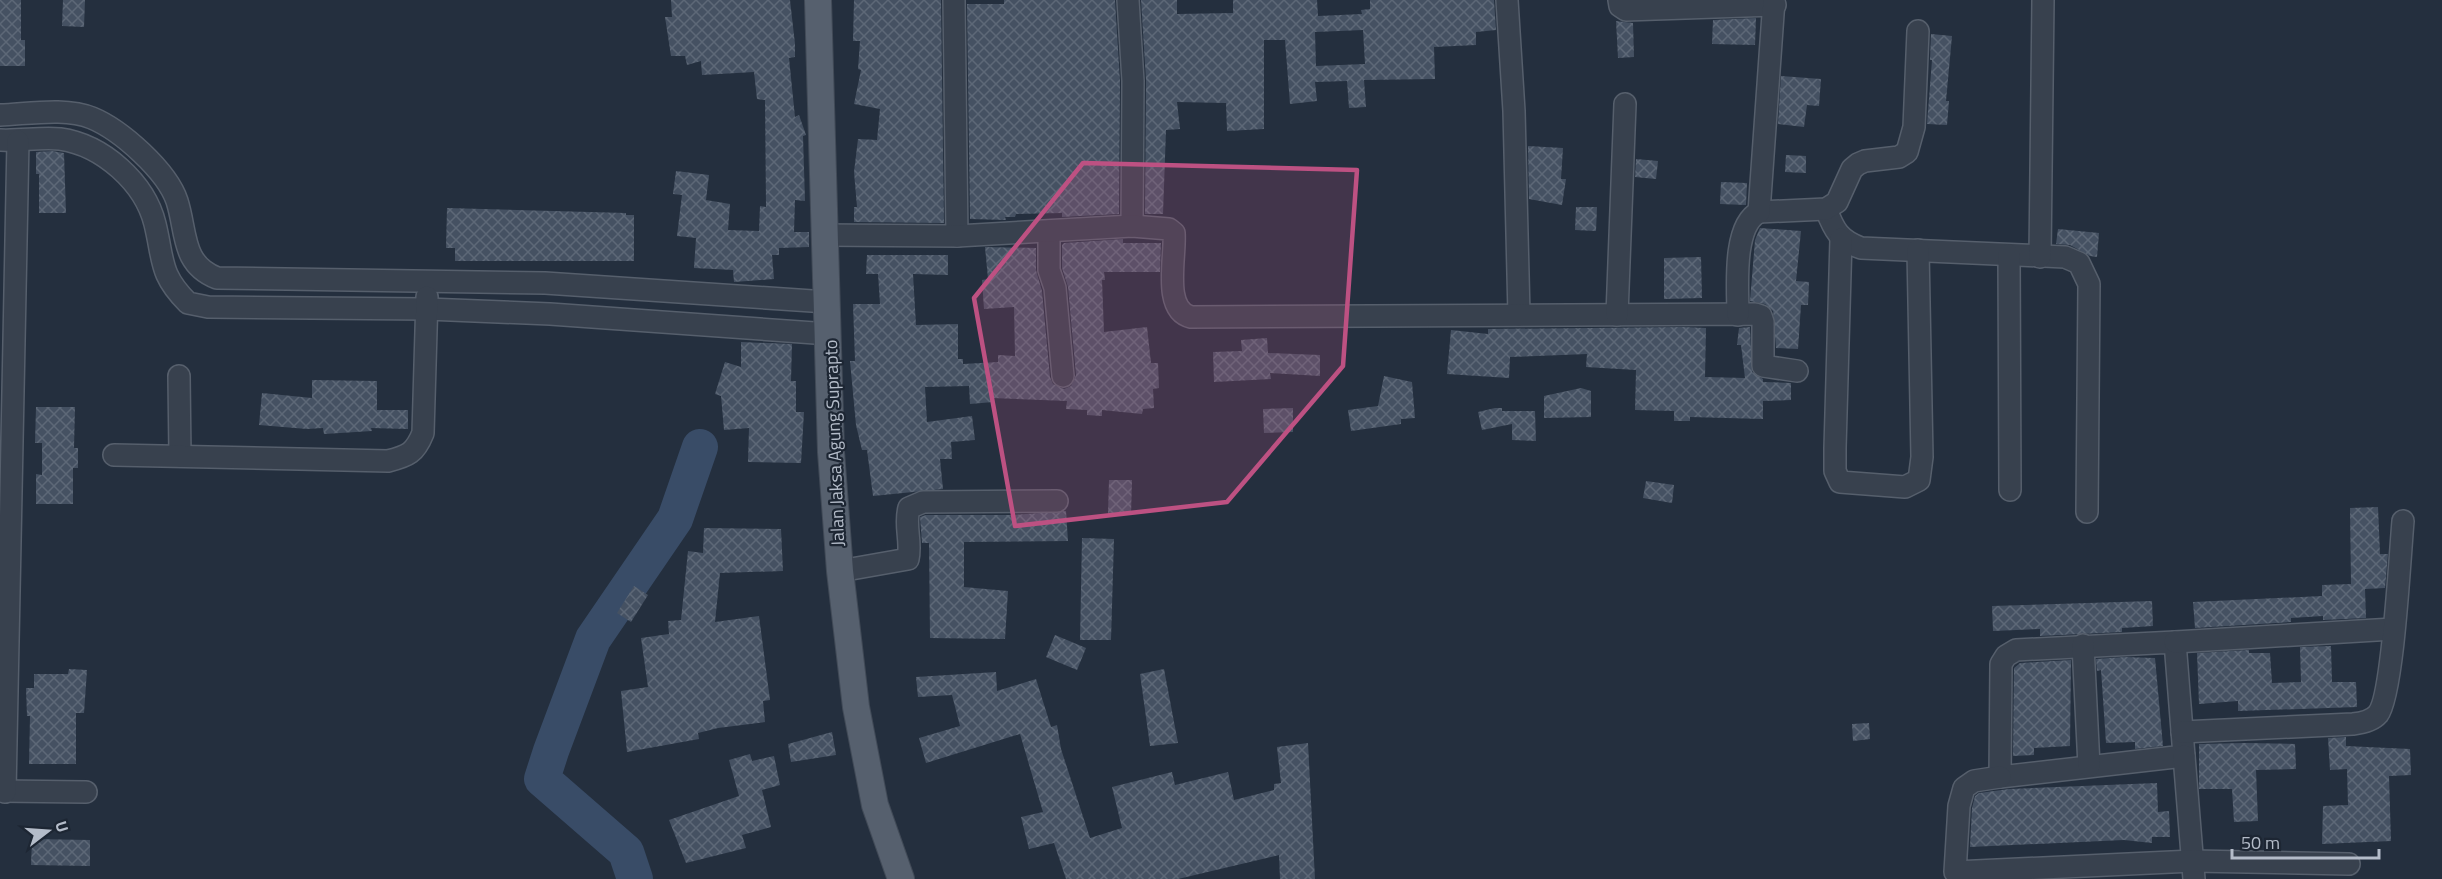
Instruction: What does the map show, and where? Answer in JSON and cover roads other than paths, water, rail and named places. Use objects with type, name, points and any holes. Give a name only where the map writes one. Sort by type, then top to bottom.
[{"type":"main road","name":"Jalan Jaksa Agung Suprapto","points":[[818,0],[823,235],[830,334],[831,452],[840,571],[856,707],[873,794],[901,879]]},
{"type":"street","points":[[954,0],[957,236]]},
{"type":"street","points":[[1128,0],[1133,81],[1132,226]]},
{"type":"street","points":[[1507,0],[1514,111],[1519,315]]},
{"type":"street","points":[[1618,0],[1620,6],[1626,10],[1775,2],[1759,212]]},
{"type":"street","points":[[2040,257],[2043,0]]},
{"type":"street","points":[[1737,315],[1739,248],[1752,216],[1759,212],[1826,209],[1836,202],[1852,169],[1858,164],[1865,161],[1899,158],[1907,152],[1914,128],[1918,31]]},
{"type":"street","points":[[1617,315],[1625,104]]},
{"type":"street","points":[[0,115],[71,114],[92,118],[121,136],[143,154],[163,178],[176,198],[188,250],[194,263],[204,273],[217,278],[545,283],[827,302]]},
{"type":"street","points":[[86,792],[2,791],[9,141],[59,139],[83,145],[101,155],[135,181],[154,222],[160,260],[168,279],[188,303],[208,307],[427,309],[687,323],[830,334]]},
{"type":"street","points":[[1826,209],[1841,239],[1835,448],[1835,471],[1840,482],[1905,487],[1919,480],[1922,457],[1918,250]]},
{"type":"street","points":[[823,235],[957,236],[1132,226],[1165,228],[1174,233],[1173,295],[1176,308],[1183,315],[1191,317],[1759,315],[1763,320],[1764,367],[1797,371]]},
{"type":"street","points":[[1049,231],[1049,270],[1055,288],[1063,376]]},
{"type":"street","points":[[1841,239],[1861,248],[2074,260],[2084,271],[2089,284],[2087,512]]},
{"type":"street","points":[[2009,255],[2010,490]]},
{"type":"street","points":[[114,455],[388,461],[416,449],[423,433],[428,281]]},
{"type":"street","points":[[687,323],[689,293]]},
{"type":"street","points":[[179,376],[180,456]]},
{"type":"street","points":[[840,571],[908,559],[910,552],[907,515],[909,508],[923,502],[1057,501]]},
{"type":"street","points":[[2182,732],[2364,723],[2379,712],[2388,685],[2403,521]]},
{"type":"street","points":[[2000,777],[2003,659],[2016,650],[2393,629]]},
{"type":"street","points":[[2175,642],[2194,870]]},
{"type":"street","points":[[2083,645],[2089,766]]},
{"type":"street","points":[[2184,756],[1974,781],[1964,788],[1959,806],[1955,876],[2349,864]]},
{"type":"waterway","points":[[635,879],[626,852],[542,779],[593,639],[675,519],[700,447]]}]
